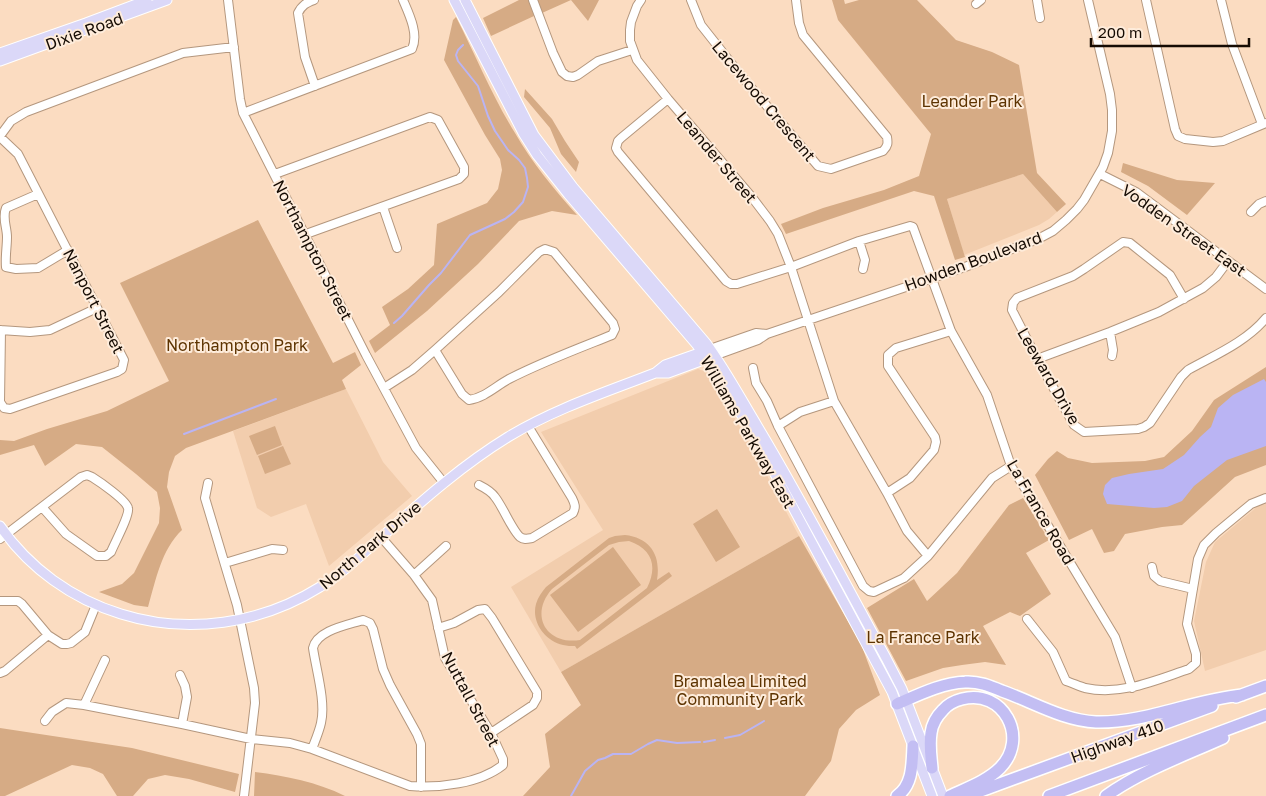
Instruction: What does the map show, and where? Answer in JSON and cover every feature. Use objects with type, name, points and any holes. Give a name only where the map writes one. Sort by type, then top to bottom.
[{"type":"highway","points":[[901,702],[944,686],[968,682],[986,685],[1080,720],[1105,722],[1139,718],[1221,697],[1242,695]]},
{"type":"highway","name":"Highway 410","points":[[967,796],[1266,686]]},
{"type":"highway","points":[[932,768],[930,744],[932,728],[937,716],[950,703],[967,698],[980,698],[992,702],[1007,717],[1011,724],[1013,740],[1012,750],[1006,761],[994,773],[950,796]]},
{"type":"highway","points":[[1106,796],[1121,785],[1144,773],[1250,726],[1266,715]]},
{"type":"highway","name":"Highway 410","points":[[1049,796],[1266,715]]},
{"type":"highway","points":[[896,796],[906,788],[908,782],[912,762],[912,746]]},
{"type":"main road","name":"Dixie Road","points":[[0,53],[147,0]]},
{"type":"main road","name":"Dixie Road","points":[[0,61],[168,0]]},
{"type":"main road","name":"Williams Parkway East","points":[[454,0],[537,155],[568,194],[708,354]]},
{"type":"main road","name":"Williams Parkway East","points":[[466,0],[534,135],[573,187],[693,326],[708,354],[778,459],[886,658],[901,702],[912,746],[931,794]]},
{"type":"main road","name":"North Park Drive","points":[[0,526],[3,536],[44,573],[68,590],[96,605],[128,616],[169,624],[210,624],[264,614],[307,595],[336,576],[444,483],[508,437],[549,415],[655,373],[668,373],[708,354]]},
{"type":"main road","name":"Williams Parkway East","points":[[901,702],[942,793]]},
{"type":"street","name":"Northampton Street","points":[[228,0],[243,112],[416,448],[444,483]]},
{"type":"street","points":[[314,0],[301,7],[298,13],[305,57],[315,86]]},
{"type":"street","points":[[243,112],[412,49],[414,38],[411,18],[403,0]]},
{"type":"street","points":[[533,0],[553,53],[562,72],[567,76],[573,77],[578,75],[598,61],[632,50]]},
{"type":"street","name":"Leander Street","points":[[641,0],[631,22],[630,41],[632,50],[641,67],[751,196],[778,234],[834,401],[887,493],[906,531],[928,556]]},
{"type":"street","name":"Lacewood Crescent","points":[[691,0],[694,12],[701,25],[818,166],[831,169],[884,151],[887,147],[887,137],[803,35],[796,0]]},
{"type":"street","points":[[1037,0],[1040,18]]},
{"type":"street","name":"Howden Boulevard","points":[[708,354],[758,340],[767,334],[990,258],[1038,239],[1052,231],[1077,209],[1106,162],[1113,121],[1110,94],[1088,0]]},
{"type":"street","points":[[1146,0],[1178,136],[1185,139],[1213,142],[1223,141],[1264,124],[1232,44],[1221,0]]},
{"type":"street","points":[[0,136],[12,121],[26,112],[183,53],[234,47]]},
{"type":"street","points":[[668,99],[618,141],[616,148],[726,281],[731,284],[737,284],[790,267],[859,241],[864,260],[863,269]]},
{"type":"street","points":[[274,174],[426,118],[438,120],[464,168],[464,174],[459,179],[306,234]]},
{"type":"street","name":"Nanport Street","points":[[0,136],[18,154],[124,360],[122,369],[10,409],[4,408],[0,402],[1,330]]},
{"type":"street","name":"Vodden Street East","points":[[1100,174],[1136,192],[1266,289]]},
{"type":"street","points":[[38,194],[6,208],[3,215],[7,236],[6,267],[16,269],[38,268],[68,250]]},
{"type":"street","points":[[1251,212],[1259,204],[1266,201]]},
{"type":"street","points":[[383,207],[397,248]]},
{"type":"street","name":"La France Road","points":[[859,241],[910,226],[913,227],[951,331],[987,394],[1011,466],[1115,637],[1132,688]]},
{"type":"street","name":"Leeward Drive","points":[[1184,298],[1170,275],[1130,243],[1123,242],[1073,276],[1017,298],[1013,303],[1012,310],[1074,425],[1084,432],[1144,427],[1150,422],[1181,377],[1188,370],[1246,338],[1266,318]]},
{"type":"street","points":[[384,388],[412,370],[499,292],[539,252],[545,249],[554,252],[614,323],[615,329],[612,335],[543,363],[507,380],[476,399],[469,400],[462,394],[435,350]]},
{"type":"street","points":[[1038,359],[1159,312],[1203,288],[1216,277],[1228,261]]},
{"type":"street","points":[[1,330],[30,332],[50,330],[97,308]]},
{"type":"street","points":[[887,493],[910,478],[934,450],[936,442],[935,436],[888,366],[888,355],[896,348],[951,331]]},
{"type":"street","points":[[1110,332],[1112,356]]},
{"type":"street","points":[[753,368],[756,383],[767,401],[778,426],[864,586],[869,591],[874,592],[904,578],[928,556],[992,478],[1011,466]]},
{"type":"street","points":[[778,426],[800,412],[834,401]]},
{"type":"street","points":[[480,485],[495,496],[523,539],[532,538],[573,513],[575,504],[572,498],[528,426]]},
{"type":"street","points":[[3,536],[81,477],[87,475],[124,501],[128,508],[127,515],[111,552],[106,556],[97,556],[66,534],[42,507]]},
{"type":"street","points":[[208,483],[205,498],[241,619],[254,688],[255,704],[244,796]]},
{"type":"street","points":[[1028,619],[1053,652],[1066,681],[1085,688],[1110,690],[1132,688],[1189,669],[1196,663],[1196,654],[1187,624],[1198,559],[1204,545],[1216,532],[1251,504],[1266,498]]},
{"type":"street","name":"Nuttall Street","points":[[45,721],[52,712],[66,703],[84,705],[182,724],[251,740],[290,744],[312,749],[410,786],[449,785],[474,780],[497,769],[503,765],[503,759],[491,734],[445,658],[432,600],[414,575],[381,538]]},
{"type":"street","points":[[414,575],[446,546]]},
{"type":"street","points":[[225,563],[272,549],[283,550]]},
{"type":"street","points":[[1152,567],[1154,576],[1160,581],[1193,588]]},
{"type":"street","points":[[0,601],[22,604],[48,635],[62,644],[71,643],[84,632],[96,605]]},
{"type":"street","points":[[438,628],[454,623],[478,610],[485,609],[537,692],[537,698],[533,705],[491,734]]},
{"type":"street","points":[[312,749],[321,722],[322,712],[313,648],[314,642],[334,629],[363,620],[370,623],[373,629],[383,669],[421,744],[421,787]]},
{"type":"street","points":[[0,673],[5,671],[48,635]]},
{"type":"street","points":[[84,705],[104,660]]},
{"type":"street","points":[[180,675],[187,696],[182,724]]},
{"type":"shaded area","points":[[1023,174],[1057,212],[1039,225],[964,255],[947,199]]},
{"type":"shaded area","points":[[698,369],[707,372],[752,447],[799,536],[561,672],[511,587],[603,530],[541,432]]},
{"type":"shaded area","points":[[1264,379],[1266,382],[1266,446],[1227,460],[1194,486],[1182,501],[1167,507],[1154,508],[1107,504],[1103,494],[1105,485],[1112,478],[1163,469],[1184,455],[1211,427],[1218,408],[1233,395]]},
{"type":"shaded area","points":[[346,389],[383,462],[412,496],[329,566],[306,504],[271,517],[257,508],[233,431]]},
{"type":"shaded area","points":[[1266,504],[1266,650],[1205,671],[1194,621],[1206,562],[1215,542],[1258,506]]},
{"type":"green space","points":[[519,0],[529,0],[534,16],[491,36],[483,18]]},
{"type":"green space","points":[[537,0],[571,0],[542,13]]},
{"type":"green space","points":[[571,0],[599,0],[588,21]]},
{"type":"green space","name":"Leander Park","points":[[832,0],[844,0],[845,4],[859,0],[917,0],[956,40],[992,52],[1019,65],[1037,173],[1066,204],[1057,212],[1023,174],[947,199],[965,257],[955,260],[934,196],[914,191],[786,234],[781,224],[823,208],[884,190],[919,176],[931,134],[838,20]]},
{"type":"green space","points":[[456,17],[499,105],[522,144],[544,176],[577,215],[552,211],[519,221],[478,264],[427,311],[375,353],[369,341],[390,325],[382,307],[408,289],[434,265],[437,224],[487,203],[498,189],[502,170],[500,159],[444,60],[453,20]]},
{"type":"green space","points":[[525,89],[552,119],[579,162],[576,172],[561,154],[550,128],[524,97]]},
{"type":"green space","points":[[1123,163],[1177,180],[1215,183],[1187,215],[1148,186],[1121,172]]},
{"type":"green space","name":"Northampton Park","points":[[258,220],[333,363],[355,352],[361,365],[342,380],[346,389],[186,448],[175,456],[169,472],[167,487],[182,530],[164,556],[148,607],[134,605],[99,592],[122,584],[134,573],[159,523],[160,508],[157,492],[102,447],[76,444],[45,466],[34,445],[0,455],[0,440],[14,441],[107,411],[169,381],[120,283]]},
{"type":"green space","points":[[1266,367],[1266,465],[1235,477],[1182,525],[1125,534],[1114,551],[1104,553],[1092,529],[1069,540],[1035,475],[1057,451],[1068,458],[1092,463],[1145,461],[1164,457],[1192,431],[1214,400]]},
{"type":"green space","points":[[275,426],[282,445],[257,455],[249,436]]},
{"type":"green space","points":[[283,446],[291,464],[265,474],[258,456]]},
{"type":"green space","name":"La France Park","points":[[1023,498],[1049,540],[1026,553],[1051,594],[1020,616],[1010,612],[983,626],[1006,665],[985,662],[943,668],[906,681],[867,608],[914,579],[927,601],[957,573],[1009,505]]},
{"type":"green space","points":[[717,509],[740,547],[716,562],[693,524]]},
{"type":"green space","points":[[625,535],[634,537],[648,544],[657,563],[657,580],[669,572],[672,576],[577,649],[575,646],[556,643],[545,635],[538,624],[535,611],[540,595],[546,587],[609,538]],"holes":[[[629,541],[637,544],[651,559],[652,572],[647,588],[580,640],[558,638],[550,633],[542,618],[542,609],[545,599],[552,589],[609,545]]]},
{"type":"green space","name":"Bramalea Limited Community Park","points":[[799,536],[861,644],[880,695],[856,710],[839,729],[831,761],[805,796],[523,796],[550,767],[545,734],[581,705],[561,672]]},
{"type":"green space","points":[[613,547],[641,585],[578,632],[550,595]]},
{"type":"green space","points":[[0,728],[132,748],[239,774],[235,792],[189,779],[165,775],[148,779],[133,796],[117,796],[103,774],[90,768],[72,765],[5,796],[0,796]]},
{"type":"green space","points":[[255,772],[301,780],[345,796],[254,796]]},
{"type":"waterway","points":[[394,323],[441,273],[470,235],[505,219],[514,212],[523,202],[528,187],[525,168],[508,150],[495,131],[478,86],[458,61],[456,55],[463,45]]},
{"type":"waterway","points":[[184,434],[276,399]]},
{"type":"waterway","points":[[725,738],[740,735],[764,721]]},
{"type":"waterway","points":[[571,796],[585,771],[598,760],[613,754],[631,754],[657,740],[677,743],[700,742]]},
{"type":"waterway","points":[[704,742],[715,740]]}]
